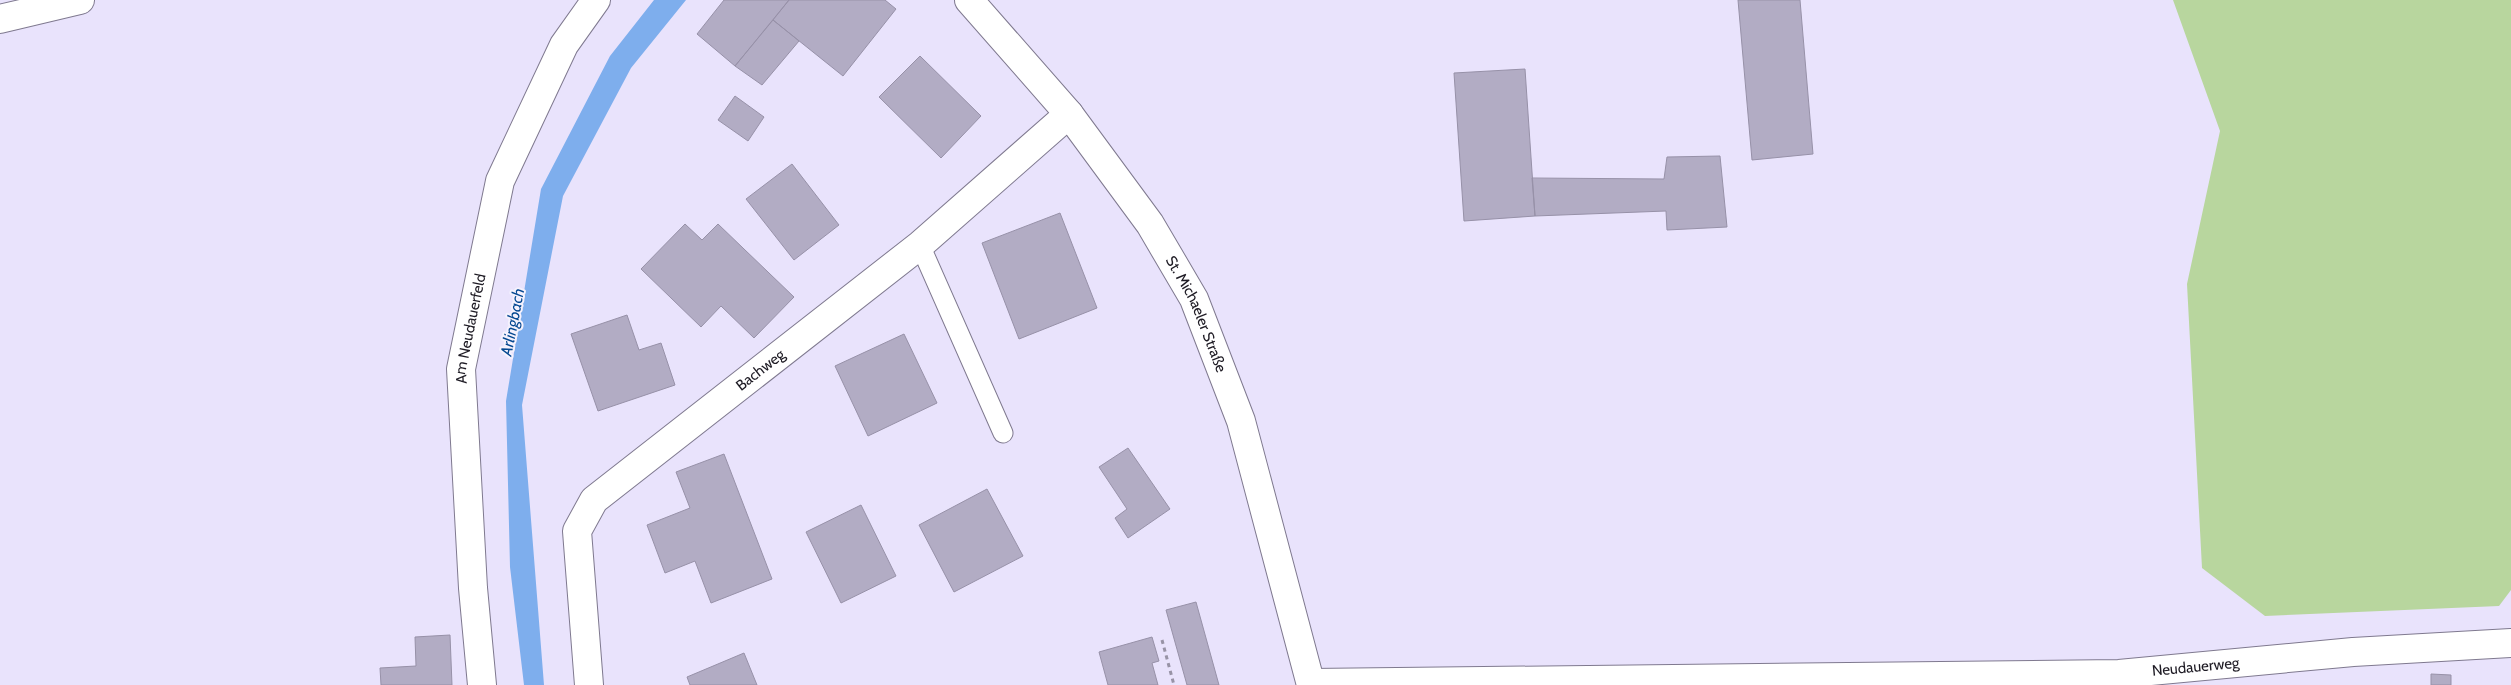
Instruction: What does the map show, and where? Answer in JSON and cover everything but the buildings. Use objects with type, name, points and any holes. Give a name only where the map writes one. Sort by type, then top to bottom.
[{"type":"street","points":[[0,19],[80,0]]},
{"type":"street","name":"Am Neudauerfeld","points":[[482,685],[473,588],[461,370],[500,181],[564,45],[596,0]]},
{"type":"street","name":"St. Michaeler Straße","points":[[969,0],[1069,114],[1150,224],[1194,299],[1241,421],[1311,684]]},
{"type":"street","name":"Bachweg","points":[[589,685],[578,531],[594,500],[920,245],[1069,114]]},
{"type":"street","name":"Neudauerweg","points":[[1311,684],[2118,680],[2353,652],[2511,642]]},
{"type":"lane","points":[[920,245],[1003,433]]},
{"type":"path","points":[[1162,640],[1174,685]]},
{"type":"green space","points":[[2173,0],[2511,0],[2511,590],[2499,606],[2265,616],[2202,568],[2187,284],[2220,131]]},
{"type":"water","name":"Arlingbach","points":[[654,0],[686,0],[631,68],[563,196],[522,405],[544,685],[524,685],[510,567],[506,401],[541,189],[610,56]]}]
